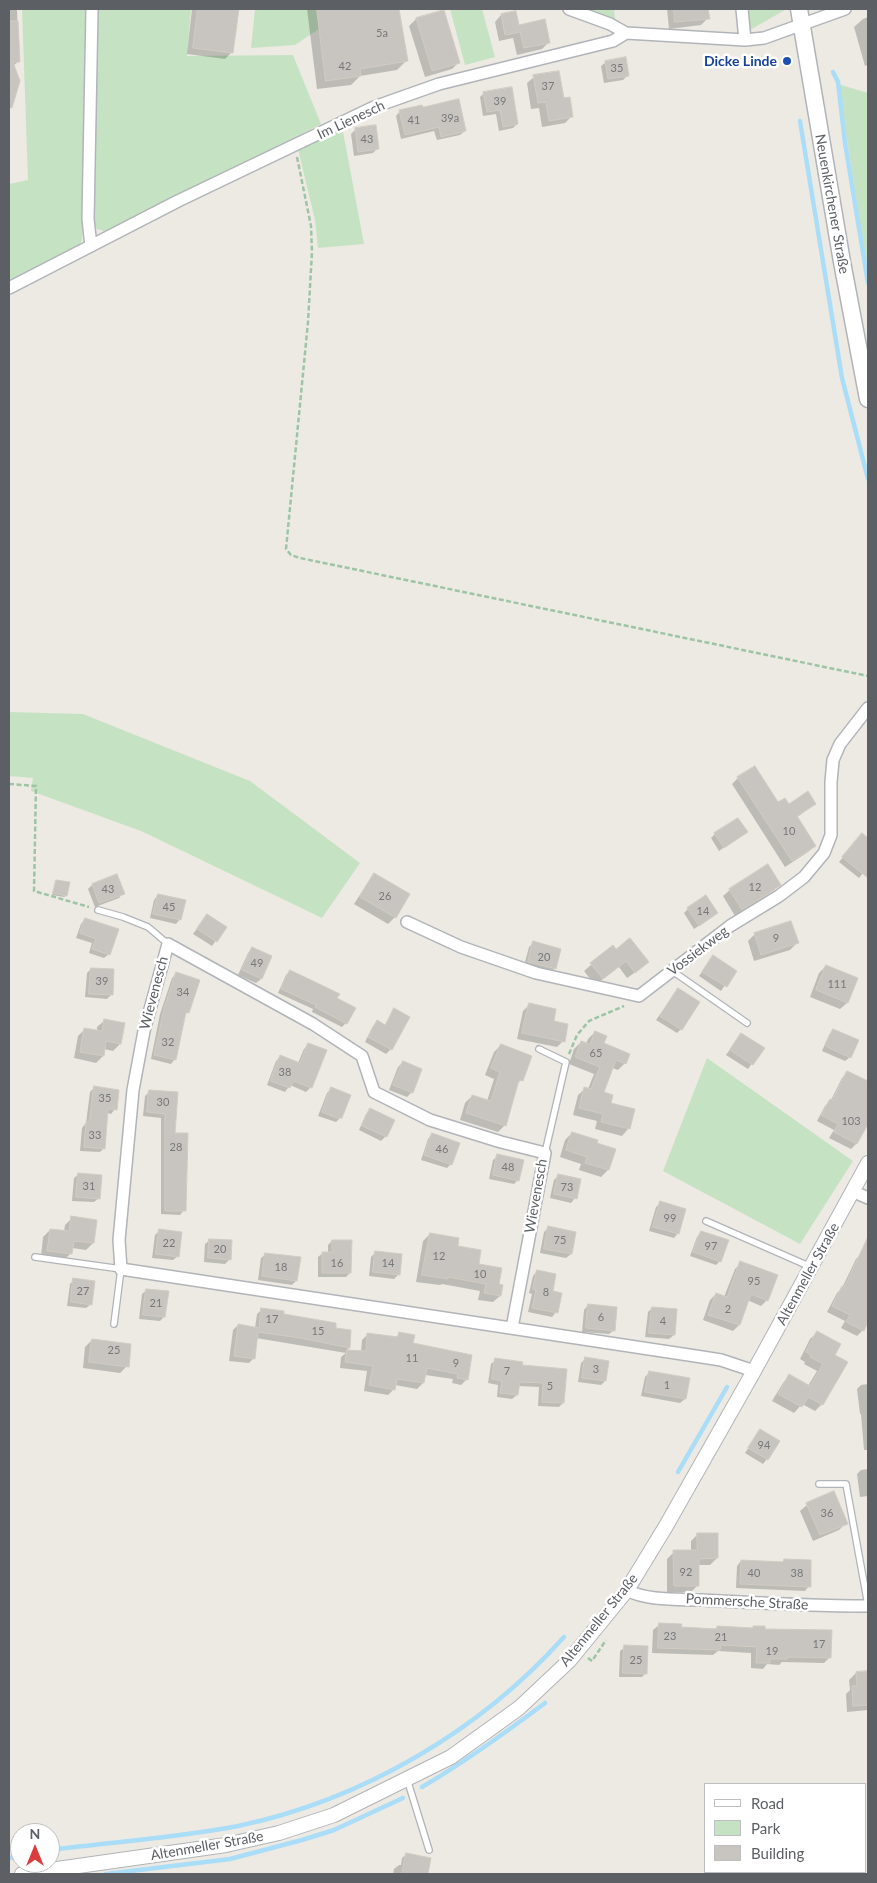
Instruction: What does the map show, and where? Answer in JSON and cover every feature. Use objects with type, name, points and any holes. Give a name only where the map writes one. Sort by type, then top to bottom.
[{"type":"main road","name":"Neuenkirchener Straße","points":[[801,16],[842,262],[868,399]]},
{"type":"street","points":[[91,246],[88,220],[92,9]]},
{"type":"street","name":"Im Lienesch","points":[[568,9],[610,24],[626,33],[745,40],[764,38],[801,16],[845,9]]},
{"type":"street","points":[[742,9],[745,40]]},
{"type":"street","name":"Im Lienesch","points":[[9,288],[178,201],[374,107],[439,84],[613,41],[626,33]]},
{"type":"street","name":"Vossiekweg","points":[[639,996],[730,926],[786,891],[804,877],[824,853],[831,835],[833,760],[840,744],[868,708]]},
{"type":"street","points":[[407,922],[461,947],[536,973],[639,996]]},
{"type":"street","name":"Wievenesch","points":[[120,1269],[118,1240],[133,1090],[144,1031],[168,944],[313,1024],[362,1056],[374,1092],[430,1120],[501,1142],[545,1153],[512,1328]]},
{"type":"street","name":"Altenmeller Straße","points":[[22,1874],[226,1845],[279,1833],[334,1815],[451,1757],[519,1708],[578,1651],[627,1590],[666,1526],[754,1371],[868,1163]]},
{"type":"street","points":[[852,1191],[868,1198]]},
{"type":"street","points":[[120,1269],[721,1360],[754,1371]]},
{"type":"street","name":"Pommersche Straße","points":[[627,1590],[635,1595],[688,1600],[767,1604],[868,1605]]},
{"type":"lane","points":[[98,910],[148,927],[168,944]]},
{"type":"lane","points":[[671,970],[747,1023]]},
{"type":"lane","points":[[539,1049],[566,1062],[545,1153]]},
{"type":"lane","points":[[706,1221],[812,1267]]},
{"type":"lane","points":[[35,1257],[120,1269],[114,1324]]},
{"type":"lane","points":[[819,1484],[846,1484],[868,1605]]},
{"type":"lane","points":[[407,1779],[429,1850]]},
{"type":"path","points":[[295,146],[311,226],[312,252],[308,322],[286,549],[291,555],[868,676]]},
{"type":"path","points":[[9,784],[36,786],[34,891],[98,910]]},
{"type":"path","points":[[566,1062],[577,1035],[589,1021],[620,1008],[639,996]]},
{"type":"path","points":[[578,1651],[592,1660],[608,1636]]},
{"type":"green space","points":[[22,9],[191,9],[187,56],[293,55],[321,124],[110,233],[94,228],[83,218],[82,241],[75,249],[9,282],[9,184],[28,180]]},
{"type":"green space","points":[[255,9],[317,9],[319,29],[295,45],[251,48]]},
{"type":"green space","points":[[450,9],[482,9],[495,57],[465,65]]},
{"type":"green space","points":[[583,9],[614,9],[615,20]]},
{"type":"green space","points":[[748,9],[785,9],[785,10],[750,30]]},
{"type":"green space","points":[[838,84],[868,93],[868,273]]},
{"type":"green space","points":[[342,126],[364,244],[318,248],[315,220],[298,149]]},
{"type":"green space","points":[[9,712],[83,714],[250,781],[360,863],[322,918],[141,831],[31,791],[33,778],[9,776]]},
{"type":"green space","points":[[707,1058],[853,1161],[800,1244],[663,1171]]},
{"type":"building","points":[[198,9],[239,9],[233,53],[193,48]]},
{"type":"building","points":[[317,9],[399,9],[408,61],[360,69],[361,76],[326,81]]},
{"type":"building","points":[[674,9],[708,9],[710,19],[675,22]]},
{"type":"building","points":[[444,10],[460,63],[432,71],[416,18]]},
{"type":"building","points":[[516,11],[519,25],[545,19],[550,43],[524,48],[520,32],[505,35],[501,14]]},
{"type":"building","points":[[9,21],[18,21],[20,62],[13,62],[20,81],[12,108],[9,107]]},
{"type":"building","points":[[626,57],[629,76],[608,79],[605,61]]},
{"type":"building","points":[[559,71],[564,98],[570,97],[573,117],[549,121],[546,102],[538,103],[533,75]]},
{"type":"building","points":[[512,87],[518,124],[503,127],[500,110],[487,112],[483,92]]},
{"type":"building","points":[[459,99],[466,131],[441,137],[439,127],[405,135],[399,110]]},
{"type":"building","points":[[376,125],[379,149],[358,152],[355,128]]},
{"type":"building","points":[[755,766],[778,802],[785,798],[789,804],[808,791],[816,804],[797,816],[816,846],[792,861],[737,777]]},
{"type":"building","points":[[738,818],[748,832],[724,848],[714,833]]},
{"type":"building","points":[[862,833],[868,838],[868,878],[842,857]]},
{"type":"building","points":[[768,864],[781,885],[742,910],[729,889]]},
{"type":"building","points":[[374,873],[410,894],[396,918],[360,897]]},
{"type":"building","points":[[117,874],[125,894],[99,903],[92,884]]},
{"type":"building","points":[[56,880],[70,882],[67,896],[53,893]]},
{"type":"building","points":[[158,894],[186,900],[181,920],[153,914]]},
{"type":"building","points":[[706,895],[718,913],[699,926],[687,908]]},
{"type":"building","points":[[207,914],[227,927],[217,942],[197,929]]},
{"type":"building","points":[[85,918],[119,929],[110,955],[92,949],[96,939],[80,933]]},
{"type":"building","points":[[791,921],[799,943],[761,955],[754,933]]},
{"type":"building","points":[[630,938],[649,962],[635,973],[626,961],[603,979],[590,963],[613,945],[616,949]]},
{"type":"building","points":[[533,941],[561,949],[556,969],[528,962]]},
{"type":"building","points":[[252,947],[272,956],[262,979],[242,970]]},
{"type":"building","points":[[713,955],[737,971],[727,987],[702,972]]},
{"type":"building","points":[[826,965],[858,978],[848,1003],[816,990]]},
{"type":"building","points":[[91,968],[114,969],[113,995],[89,994]]},
{"type":"building","points":[[290,970],[340,994],[337,998],[356,1008],[347,1024],[315,1007],[316,1005],[281,989]]},
{"type":"building","points":[[176,972],[200,980],[189,1013],[186,1012],[176,1060],[154,1055],[164,1009]]},
{"type":"building","points":[[678,988],[700,1002],[682,1030],[660,1016]]},
{"type":"building","points":[[529,1003],[556,1009],[554,1021],[568,1024],[565,1042],[522,1033]]},
{"type":"building","points":[[394,1008],[410,1017],[392,1050],[368,1037],[377,1020],[385,1025]]},
{"type":"building","points":[[104,1019],[125,1023],[121,1044],[106,1041],[104,1056],[80,1052],[84,1028],[102,1031]]},
{"type":"building","points":[[833,1029],[859,1040],[851,1058],[825,1046]]},
{"type":"building","points":[[595,1031],[607,1036],[604,1043],[630,1054],[626,1064],[616,1060],[604,1092],[613,1095],[611,1103],[635,1109],[630,1129],[601,1122],[603,1114],[579,1108],[584,1087],[591,1089],[600,1067],[575,1057],[581,1041],[590,1044]]},
{"type":"building","points":[[741,1033],[765,1048],[753,1065],[730,1050]]},
{"type":"building","points":[[308,1043],[327,1050],[312,1088],[293,1081],[290,1088],[270,1081],[280,1055],[300,1063]]},
{"type":"building","points":[[501,1044],[532,1056],[523,1081],[519,1080],[506,1126],[466,1113],[472,1095],[491,1101],[500,1072],[491,1068]]},
{"type":"building","points":[[403,1061],[422,1069],[413,1093],[393,1085]]},
{"type":"building","points":[[847,1071],[868,1081],[868,1124],[857,1144],[834,1132],[838,1124],[821,1115],[830,1099],[832,1100]]},
{"type":"building","points":[[94,1086],[119,1090],[117,1110],[108,1109],[105,1149],[84,1147],[86,1122],[89,1122]]},
{"type":"building","points":[[331,1087],[351,1095],[342,1118],[322,1112]]},
{"type":"building","points":[[149,1090],[178,1092],[175,1133],[188,1133],[186,1211],[165,1211],[165,1114],[147,1112]]},
{"type":"building","points":[[370,1108],[395,1120],[387,1137],[362,1126]]},
{"type":"building","points":[[572,1132],[598,1140],[597,1143],[616,1149],[609,1170],[585,1163],[587,1157],[566,1150]]},
{"type":"building","points":[[432,1133],[460,1143],[452,1165],[424,1155]]},
{"type":"building","points":[[497,1154],[524,1160],[519,1181],[493,1175]]},
{"type":"building","points":[[78,1173],[102,1175],[100,1199],[76,1197]]},
{"type":"building","points":[[558,1174],[581,1179],[577,1199],[554,1194]]},
{"type":"building","points":[[660,1201],[686,1209],[679,1234],[653,1227]]},
{"type":"building","points":[[71,1216],[97,1220],[94,1243],[74,1241],[72,1254],[47,1251],[50,1229],[69,1231]]},
{"type":"building","points":[[548,1226],[576,1232],[572,1254],[544,1249]]},
{"type":"building","points":[[159,1229],[182,1232],[179,1257],[156,1254]]},
{"type":"building","points":[[701,1231],[729,1240],[721,1262],[693,1252]]},
{"type":"building","points":[[430,1233],[459,1238],[458,1246],[481,1250],[479,1264],[502,1268],[499,1284],[503,1285],[501,1296],[484,1293],[486,1284],[448,1277],[448,1279],[422,1275]]},
{"type":"building","points":[[868,1237],[868,1322],[864,1331],[846,1322],[850,1315],[832,1306],[842,1286],[844,1287]]},
{"type":"building","points":[[209,1239],[232,1240],[231,1260],[208,1258]]},
{"type":"building","points":[[332,1240],[352,1240],[351,1273],[322,1273],[322,1252],[332,1252]]},
{"type":"building","points":[[375,1251],[402,1254],[400,1275],[373,1272]]},
{"type":"building","points":[[265,1253],[301,1257],[297,1281],[262,1276]]},
{"type":"building","points":[[740,1261],[778,1275],[768,1301],[751,1294],[740,1325],[708,1315],[716,1293],[727,1297]]},
{"type":"building","points":[[537,1270],[556,1274],[553,1291],[562,1293],[558,1313],[532,1308],[536,1290],[533,1289]]},
{"type":"building","points":[[73,1278],[95,1281],[92,1305],[71,1302]]},
{"type":"building","points":[[146,1289],[169,1291],[165,1317],[143,1315]]},
{"type":"building","points":[[588,1304],[617,1307],[615,1331],[586,1328]]},
{"type":"building","points":[[652,1307],[677,1309],[675,1335],[649,1333]]},
{"type":"building","points":[[261,1308],[284,1311],[284,1314],[336,1323],[336,1328],[351,1330],[350,1348],[258,1332],[255,1359],[234,1356],[238,1324],[259,1328]]},
{"type":"building","points":[[817,1331],[841,1344],[835,1355],[848,1362],[823,1405],[808,1397],[802,1407],[778,1394],[789,1374],[810,1386],[823,1364],[810,1357],[811,1355],[806,1352]]},
{"type":"building","points":[[399,1332],[415,1335],[413,1343],[472,1355],[468,1380],[457,1378],[458,1374],[427,1368],[424,1383],[397,1379],[395,1390],[369,1385],[373,1366],[345,1362],[347,1350],[366,1351],[367,1333],[398,1337]]},
{"type":"building","points":[[92,1339],[131,1344],[129,1367],[89,1362]]},
{"type":"building","points":[[585,1357],[609,1361],[606,1381],[582,1378]]},
{"type":"building","points":[[495,1358],[523,1362],[522,1365],[567,1369],[564,1403],[542,1402],[543,1383],[520,1382],[518,1395],[500,1393],[502,1381],[492,1379]]},
{"type":"building","points":[[649,1371],[690,1378],[686,1399],[645,1392]]},
{"type":"building","points":[[760,1429],[780,1441],[768,1460],[748,1448]]},
{"type":"building","points":[[834,1491],[848,1524],[820,1535],[806,1503]]},
{"type":"building","points":[[697,1533],[718,1533],[718,1558],[699,1559],[699,1586],[674,1586],[673,1550],[697,1550]]},
{"type":"building","points":[[784,1559],[811,1560],[811,1587],[740,1584],[741,1560],[784,1562]]},
{"type":"building","points":[[659,1623],[682,1624],[681,1627],[717,1629],[717,1626],[753,1628],[753,1626],[765,1626],[765,1629],[832,1630],[831,1658],[787,1657],[787,1659],[770,1659],[770,1663],[756,1663],[757,1647],[721,1645],[720,1650],[658,1648]]},
{"type":"building","points":[[624,1645],[648,1646],[647,1674],[623,1673]]},
{"type":"building","points":[[868,1671],[868,1705],[853,1706],[852,1686],[857,1686],[856,1672]]},
{"type":"building","points":[[406,1853],[431,1858],[428,1874],[402,1874]]},
{"type":"waterway","points":[[833,72],[838,82],[845,143],[868,283]]},
{"type":"waterway","points":[[800,121],[842,378],[868,479]]},
{"type":"waterway","points":[[678,1472],[727,1387]]},
{"type":"waterway","points":[[60,1849],[168,1837],[238,1826],[284,1814],[329,1799],[373,1780],[416,1757],[457,1731],[495,1703],[531,1671],[564,1637]]},
{"type":"waterway","points":[[422,1787],[485,1747],[545,1703]]},
{"type":"waterway","points":[[106,1874],[230,1859],[334,1830],[403,1798]]},
{"type":"place","name":"Dicke Linde","points":[[787,61]]}]
